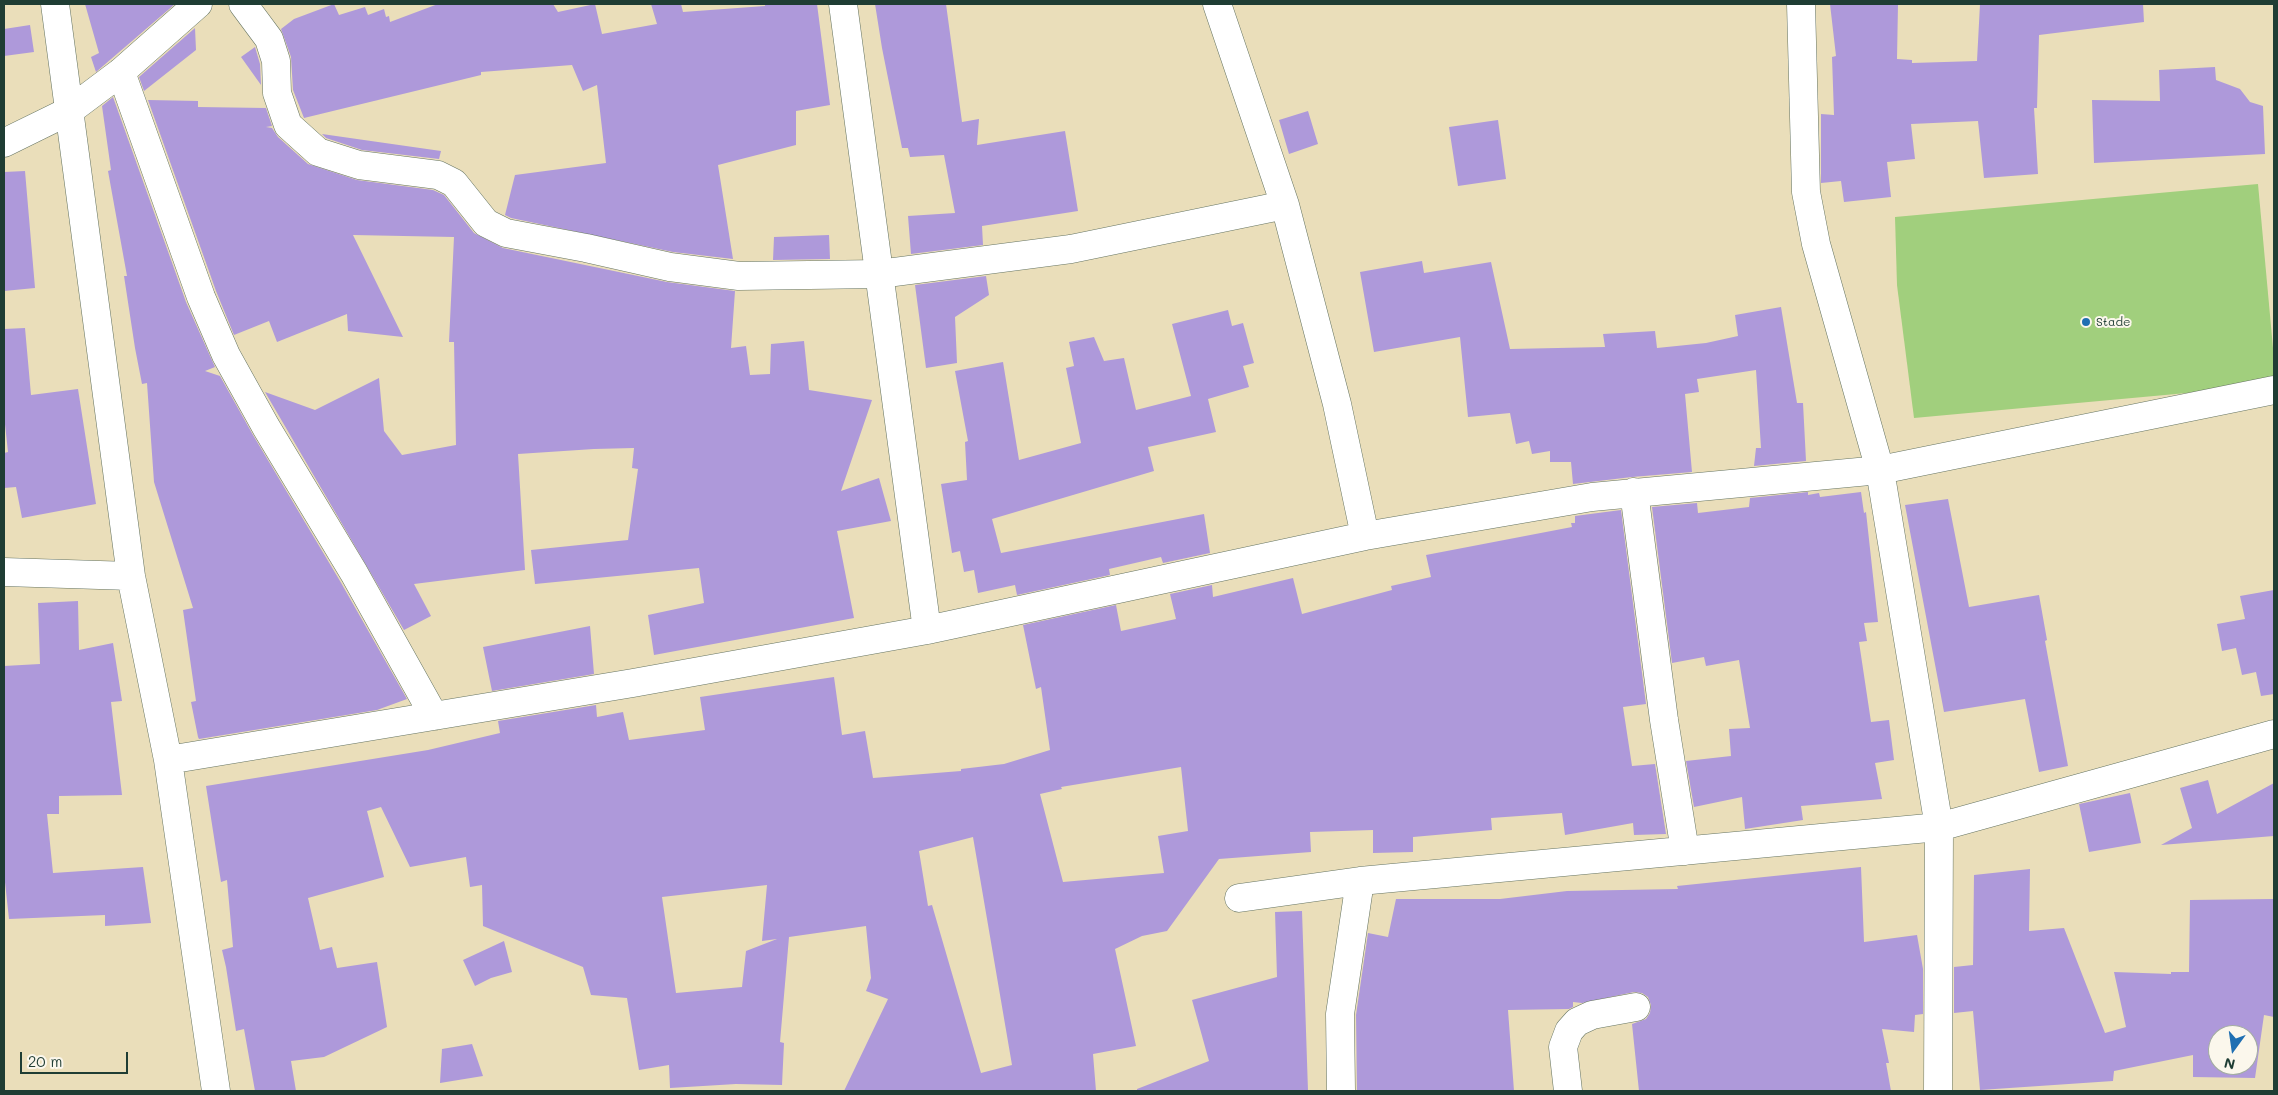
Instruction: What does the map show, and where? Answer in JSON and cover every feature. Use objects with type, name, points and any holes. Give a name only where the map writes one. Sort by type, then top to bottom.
[{"type":"street","points":[[55,4],[131,576],[168,760],[216,1091]]},
{"type":"street","points":[[4,143],[69,111],[122,72],[198,4]]},
{"type":"street","points":[[243,4],[269,39],[276,61],[277,93],[288,125],[318,152],[359,165],[438,175],[454,183],[486,223],[506,233],[586,248],[670,267],[738,276],[879,274],[1071,249],[1285,205]]},
{"type":"street","points":[[843,4],[927,630]]},
{"type":"street","points":[[1217,4],[1285,205],[1337,404],[1365,536]]},
{"type":"street","points":[[1801,4],[1806,192],[1816,244],[1880,470],[1939,827],[1938,1091]]},
{"type":"street","points":[[122,72],[201,297],[226,355],[266,428],[354,573],[434,716]]},
{"type":"street","points":[[168,760],[434,716],[927,630],[1365,536],[1592,497],[1880,470],[2274,390]]},
{"type":"street","points":[[1634,492],[1664,720],[1685,851]]},
{"type":"street","points":[[4,572],[131,576]]},
{"type":"street","points":[[1238,898],[1360,881],[1939,827],[2274,734]]},
{"type":"street","points":[[1342,1091],[1340,1014],[1360,881]]},
{"type":"street","points":[[1568,1091],[1563,1047],[1569,1031],[1577,1022],[1592,1014],[1636,1007]]},
{"type":"green space","name":"Stade","points":[[2258,184],[2274,359],[2274,385],[1914,418],[1897,285],[1895,217]]},
{"type":"building","points":[[85,4],[175,4],[96,72],[91,57],[99,53]]},
{"type":"building","points":[[334,4],[339,15],[365,7],[368,15],[384,9],[386,17],[389,16],[390,22],[438,4],[553,4],[558,12],[595,4],[602,34],[657,24],[651,4],[681,4],[683,12],[765,6],[765,4],[817,4],[830,105],[796,111],[796,145],[718,165],[733,259],[673,252],[511,218],[505,215],[515,175],[606,163],[597,85],[583,91],[572,65],[481,72],[481,75],[304,118],[293,90],[291,57],[281,29],[294,19]]},
{"type":"building","points":[[875,4],[946,4],[962,122],[979,119],[977,145],[1065,131],[1078,211],[982,226],[983,245],[911,254],[908,216],[955,213],[944,155],[910,157],[908,148],[902,148]]},
{"type":"building","points":[[1830,4],[1898,4],[1897,59],[1912,60],[1912,63],[1977,61],[1980,4],[2143,4],[2144,22],[2039,35],[2037,108],[2034,108],[2038,174],[1984,178],[1978,121],[1911,124],[1915,159],[1887,162],[1891,197],[1844,202],[1841,181],[1821,183],[1821,114],[1834,115],[1832,57],[1836,56]]},
{"type":"building","points":[[30,25],[34,52],[4,56],[4,29]]},
{"type":"building","points":[[195,28],[196,50],[144,91],[139,77]]},
{"type":"building","points":[[255,47],[260,64],[261,85],[241,57]]},
{"type":"building","points":[[2215,67],[2216,80],[2240,89],[2250,102],[2263,106],[2265,154],[2094,163],[2092,100],[2160,101],[2159,70]]},
{"type":"building","points":[[113,97],[186,302],[215,367],[205,371],[220,376],[407,699],[377,710],[199,739],[198,737],[191,702],[196,701],[183,610],[193,608],[154,482],[147,383],[142,384],[135,348],[124,276],[127,276],[108,171],[111,170],[102,106]]},
{"type":"building","points":[[148,100],[198,101],[198,107],[266,108],[272,126],[266,127],[272,128],[278,137],[308,164],[357,180],[433,190],[444,195],[474,233],[503,248],[667,282],[735,291],[731,348],[746,346],[750,375],[770,374],[771,344],[804,341],[809,390],[872,400],[841,491],[879,478],[891,521],[837,531],[854,618],[654,655],[648,615],[704,603],[699,568],[535,584],[531,550],[628,540],[638,469],[632,468],[634,448],[594,449],[518,454],[525,570],[414,584],[431,616],[404,630],[265,392],[315,410],[379,378],[384,431],[402,455],[456,445],[454,342],[449,342],[454,237],[353,235],[403,337],[348,331],[347,314],[277,342],[269,321],[234,335],[216,291]]},
{"type":"building","points":[[1308,111],[1318,144],[1289,154],[1279,120]]},
{"type":"building","points":[[1498,120],[1506,179],[1458,186],[1449,127]]},
{"type":"building","points":[[322,134],[441,151],[439,159],[362,150],[326,138]]},
{"type":"building","points":[[25,171],[35,288],[4,291],[4,172]]},
{"type":"building","points":[[829,235],[830,259],[773,260],[774,237]]},
{"type":"building","points":[[1422,261],[1424,273],[1491,262],[1510,349],[1605,347],[1603,334],[1655,331],[1657,348],[1706,343],[1738,336],[1735,315],[1781,307],[1797,403],[1803,403],[1806,461],[1754,466],[1756,448],[1761,448],[1756,370],[1697,379],[1699,392],[1685,394],[1692,472],[1573,484],[1571,462],[1550,462],[1550,451],[1532,454],[1529,441],[1516,444],[1510,413],[1468,417],[1460,337],[1374,352],[1360,272]]},
{"type":"building","points":[[986,276],[989,295],[955,317],[957,363],[926,368],[915,285]]},
{"type":"building","points":[[1228,310],[1232,326],[1243,323],[1254,363],[1243,366],[1249,387],[1208,399],[1216,432],[1148,447],[1154,471],[992,519],[1001,553],[1204,514],[1210,553],[1163,563],[1161,557],[1109,569],[1110,575],[1017,595],[1015,585],[978,593],[974,570],[964,572],[960,551],[952,553],[941,484],[967,480],[965,442],[968,441],[955,371],[1003,362],[1019,460],[1081,443],[1066,368],[1074,366],[1069,342],[1094,337],[1104,361],[1124,358],[1136,410],[1191,396],[1172,324]]},
{"type":"building","points":[[25,328],[31,395],[78,389],[96,504],[22,518],[16,487],[4,488],[4,453],[8,452],[4,415],[4,329]]},
{"type":"building","points":[[1808,492],[1808,495],[1819,493],[1820,497],[1861,492],[1864,513],[1866,512],[1878,622],[1864,623],[1867,641],[1859,642],[1871,722],[1889,720],[1894,760],[1875,763],[1882,799],[1801,806],[1803,820],[1745,829],[1742,797],[1694,807],[1686,761],[1731,756],[1729,729],[1750,728],[1739,660],[1706,666],[1704,657],[1672,663],[1652,507],[1697,503],[1698,513],[1749,507],[1750,498]]},
{"type":"building","points":[[1948,499],[1969,607],[2039,595],[2047,640],[2045,641],[2068,766],[2039,772],[2025,699],[1944,712],[1905,505]]},
{"type":"building","points":[[1621,510],[1646,704],[1623,707],[1632,766],[1655,764],[1666,834],[1634,835],[1633,823],[1565,835],[1562,813],[1491,818],[1492,830],[1413,837],[1413,852],[1373,853],[1373,830],[1310,832],[1311,852],[1219,859],[1167,931],[1142,936],[1115,949],[1136,1046],[1093,1054],[1096,1091],[844,1091],[888,999],[866,991],[871,978],[866,926],[789,937],[780,1042],[784,1043],[782,1085],[736,1084],[670,1088],[669,1065],[639,1070],[627,998],[591,995],[583,967],[483,926],[482,885],[470,887],[466,857],[410,867],[381,807],[367,811],[384,877],[308,898],[320,950],[332,947],[337,968],[377,962],[387,1027],[324,1057],[291,1061],[296,1091],[255,1091],[244,1029],[236,1031],[222,950],[233,947],[227,880],[221,882],[206,786],[428,750],[500,733],[498,721],[596,705],[597,717],[623,712],[629,740],[705,730],[700,697],[834,677],[842,735],[865,731],[873,778],[961,771],[961,769],[1004,764],[1050,750],[1041,687],[1036,689],[1023,625],[1116,605],[1121,631],[1176,619],[1170,594],[1212,585],[1213,597],[1293,578],[1302,614],[1392,590],[1391,586],[1431,577],[1426,555],[1572,527],[1571,523],[1575,523],[1575,516]],"holes":[[[1181,767],[1188,831],[1158,836],[1164,873],[1063,882],[1040,794],[1062,789],[1061,787]],[[973,837],[1012,1065],[981,1073],[932,905],[928,906],[919,851]],[[767,885],[762,941],[777,939],[746,951],[742,987],[676,993],[662,897]]]},
{"type":"building","points":[[2274,590],[2274,694],[2261,696],[2256,672],[2242,675],[2236,648],[2222,651],[2217,624],[2245,619],[2240,596]]},
{"type":"building","points":[[78,601],[79,650],[113,643],[122,701],[111,702],[122,795],[59,796],[59,814],[47,814],[53,873],[143,867],[151,923],[105,926],[105,915],[9,919],[4,873],[4,666],[40,664],[38,603]]},
{"type":"building","points":[[590,626],[594,674],[492,691],[483,647]]},
{"type":"building","points":[[2208,780],[2217,814],[2274,783],[2274,836],[2161,845],[2192,828],[2180,788]]},
{"type":"building","points":[[2130,793],[2141,843],[2089,852],[2079,804]]},
{"type":"building","points":[[1861,867],[1864,942],[1917,935],[1923,969],[1923,1014],[1915,1015],[1914,1032],[1882,1029],[1889,1063],[1886,1063],[1891,1091],[1639,1091],[1632,1024],[1646,1019],[1650,1013],[1651,1005],[1648,997],[1642,993],[1634,992],[1582,1003],[1573,1002],[1573,1007],[1569,1009],[1508,1010],[1514,1091],[1357,1091],[1356,1015],[1368,933],[1388,937],[1396,899],[1500,899],[1567,891],[1678,889],[1677,886]]},
{"type":"building","points":[[2030,869],[2029,931],[2064,928],[2105,1033],[2126,1027],[2114,972],[2171,974],[2171,972],[2189,972],[2190,900],[2274,899],[2274,1017],[2264,1015],[2258,1057],[2258,1025],[2208,1025],[2208,1075],[2255,1075],[2255,1078],[2193,1077],[2193,1055],[2114,1071],[2113,1081],[1980,1090],[1973,1011],[1954,1013],[1954,967],[1973,965],[1974,875]]},
{"type":"building","points":[[1302,911],[1308,1091],[1137,1091],[1137,1089],[1209,1061],[1192,1000],[1277,977],[1275,912]]},
{"type":"building","points":[[504,941],[512,972],[491,978],[475,986],[463,960]]},
{"type":"building","points":[[472,1044],[483,1076],[440,1083],[442,1049]]},
{"type":"place","name":"Stade","points":[[2086,322]]}]
